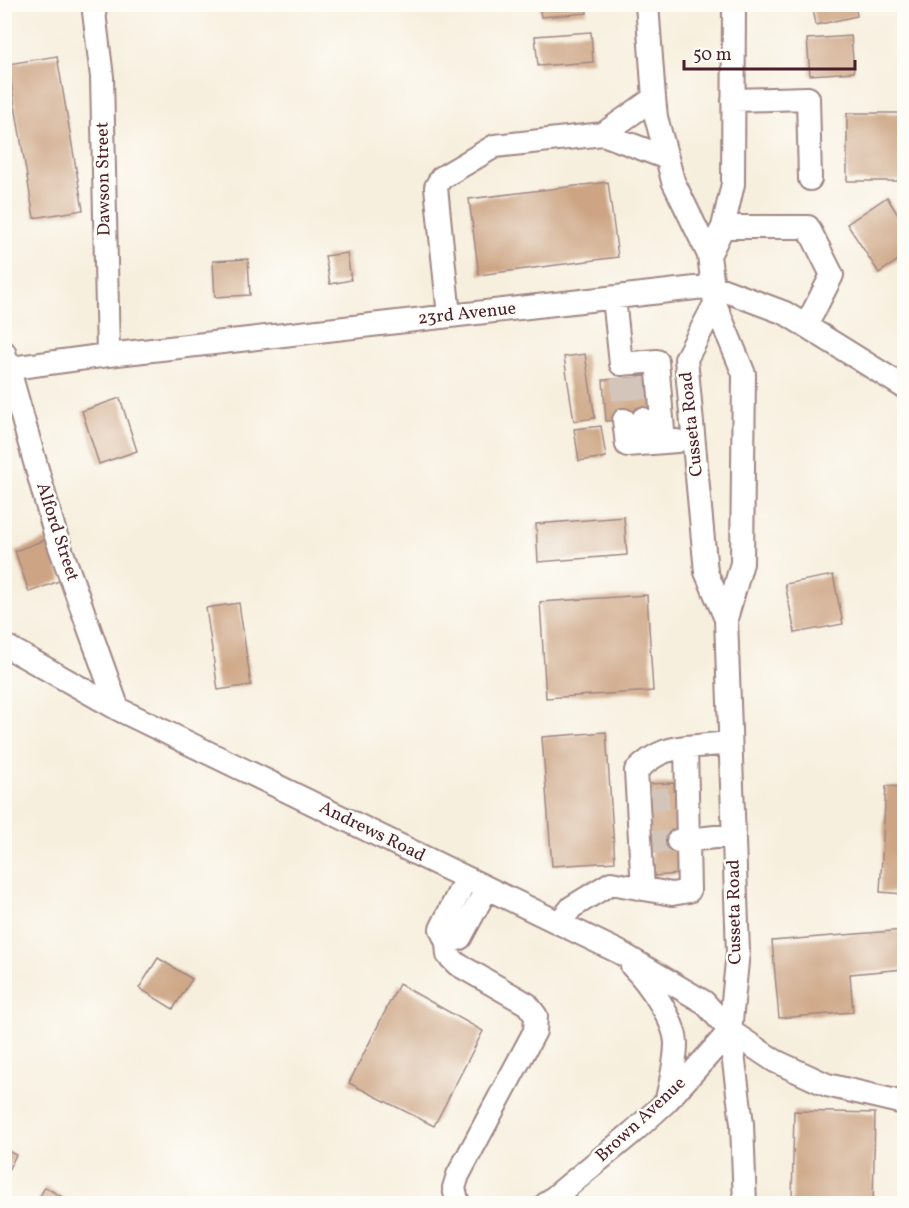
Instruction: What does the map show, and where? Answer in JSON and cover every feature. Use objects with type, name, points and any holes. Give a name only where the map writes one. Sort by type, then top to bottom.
[{"type":"street","name":"Dawson Street","points":[[93,4],[102,77],[108,355]]},
{"type":"street","name":"Cusseta Road","points":[[647,4],[656,117],[673,181],[709,255],[714,295],[744,374],[742,564],[726,619],[738,952],[730,1031],[742,1124],[745,1203]]},
{"type":"street","points":[[709,255],[723,227],[733,184],[734,4]]},
{"type":"street","points":[[603,134],[654,98]]},
{"type":"street","points":[[733,100],[808,98],[810,179]]},
{"type":"street","points":[[449,316],[436,187],[441,178],[495,146],[603,134],[667,158]]},
{"type":"street","points":[[723,227],[808,227],[832,275],[806,326]]},
{"type":"street","name":"23rd Avenue","points":[[6,364],[108,355],[614,298],[714,295],[785,313],[904,387]]},
{"type":"street","name":"Cusseta Road","points":[[714,295],[686,359],[706,572],[726,619]]},
{"type":"street","points":[[614,298],[631,370],[657,361],[655,442]]},
{"type":"street","name":"Alford Street","points":[[6,364],[55,533],[118,709]]},
{"type":"street","points":[[634,419],[627,445],[693,439]]},
{"type":"street","name":"Andrews Road","points":[[4,645],[118,709],[619,952],[704,1002],[730,1031],[775,1061],[827,1085],[904,1103]]},
{"type":"street","points":[[643,889],[645,844],[643,801],[636,771],[652,757],[672,749],[730,743]]},
{"type":"street","points":[[559,923],[572,907],[611,883],[672,894],[689,891],[681,798],[686,747]]},
{"type":"street","points":[[683,841],[734,835]]},
{"type":"street","points":[[458,1203],[454,1188],[459,1175],[535,1031],[536,1016],[527,1004],[457,964],[448,955],[447,943],[441,929],[466,878]]},
{"type":"street","points":[[447,943],[460,938],[487,888]]},
{"type":"street","points":[[619,952],[658,998],[676,1040],[666,1102]]},
{"type":"street","name":"Brown Avenue","points":[[546,1203],[666,1102],[730,1031]]},
{"type":"building","points":[[539,4],[586,4],[587,13],[541,17]]},
{"type":"building","points":[[812,4],[855,4],[857,16],[816,25]]},
{"type":"building","points":[[591,32],[593,62],[538,66],[535,36]]},
{"type":"building","points":[[851,36],[854,72],[810,75],[807,39]]},
{"type":"building","points":[[57,56],[83,210],[34,218],[8,64]]},
{"type":"building","points":[[847,113],[904,113],[904,181],[847,181]]},
{"type":"building","points":[[608,182],[618,257],[479,275],[469,199]]},
{"type":"building","points":[[887,197],[904,225],[904,256],[879,273],[847,224]]},
{"type":"building","points":[[347,253],[351,280],[330,284],[325,256]]},
{"type":"building","points":[[248,259],[250,295],[215,297],[213,261]]},
{"type":"building","points":[[585,354],[595,418],[574,421],[564,357]]},
{"type":"building","points":[[653,376],[655,418],[606,421],[603,380]]},
{"type":"building","points":[[120,398],[137,451],[99,464],[82,411]]},
{"type":"building","points":[[601,426],[606,457],[579,461],[574,429]]},
{"type":"building","points":[[624,517],[627,555],[538,562],[536,524]]},
{"type":"building","points":[[47,539],[62,580],[29,592],[15,551]]},
{"type":"building","points":[[833,575],[843,624],[795,633],[785,584]]},
{"type":"building","points":[[647,595],[653,691],[546,698],[540,602]]},
{"type":"building","points":[[239,603],[251,685],[218,690],[206,608]]},
{"type":"building","points":[[606,732],[615,862],[552,866],[542,737]]},
{"type":"building","points":[[674,783],[680,874],[653,876],[646,784]]},
{"type":"building","points":[[886,786],[904,787],[904,894],[880,892]]},
{"type":"building","points":[[904,930],[904,969],[850,974],[853,1012],[779,1018],[772,941]]},
{"type":"building","points":[[158,958],[192,979],[173,1009],[139,988]]},
{"type":"building","points":[[399,984],[483,1031],[434,1126],[349,1083]]},
{"type":"building","points":[[794,1111],[875,1113],[873,1204],[792,1204]]},
{"type":"building","points":[[4,1149],[16,1155],[4,1178]]},
{"type":"building","points":[[45,1187],[74,1204],[36,1204]]},
{"type":"tunnel","points":[[641,377],[643,419]]},
{"type":"tunnel","points":[[622,378],[624,420]]},
{"type":"tunnel","points":[[647,800],[675,798]]},
{"type":"tunnel","points":[[650,843],[678,841]]}]
